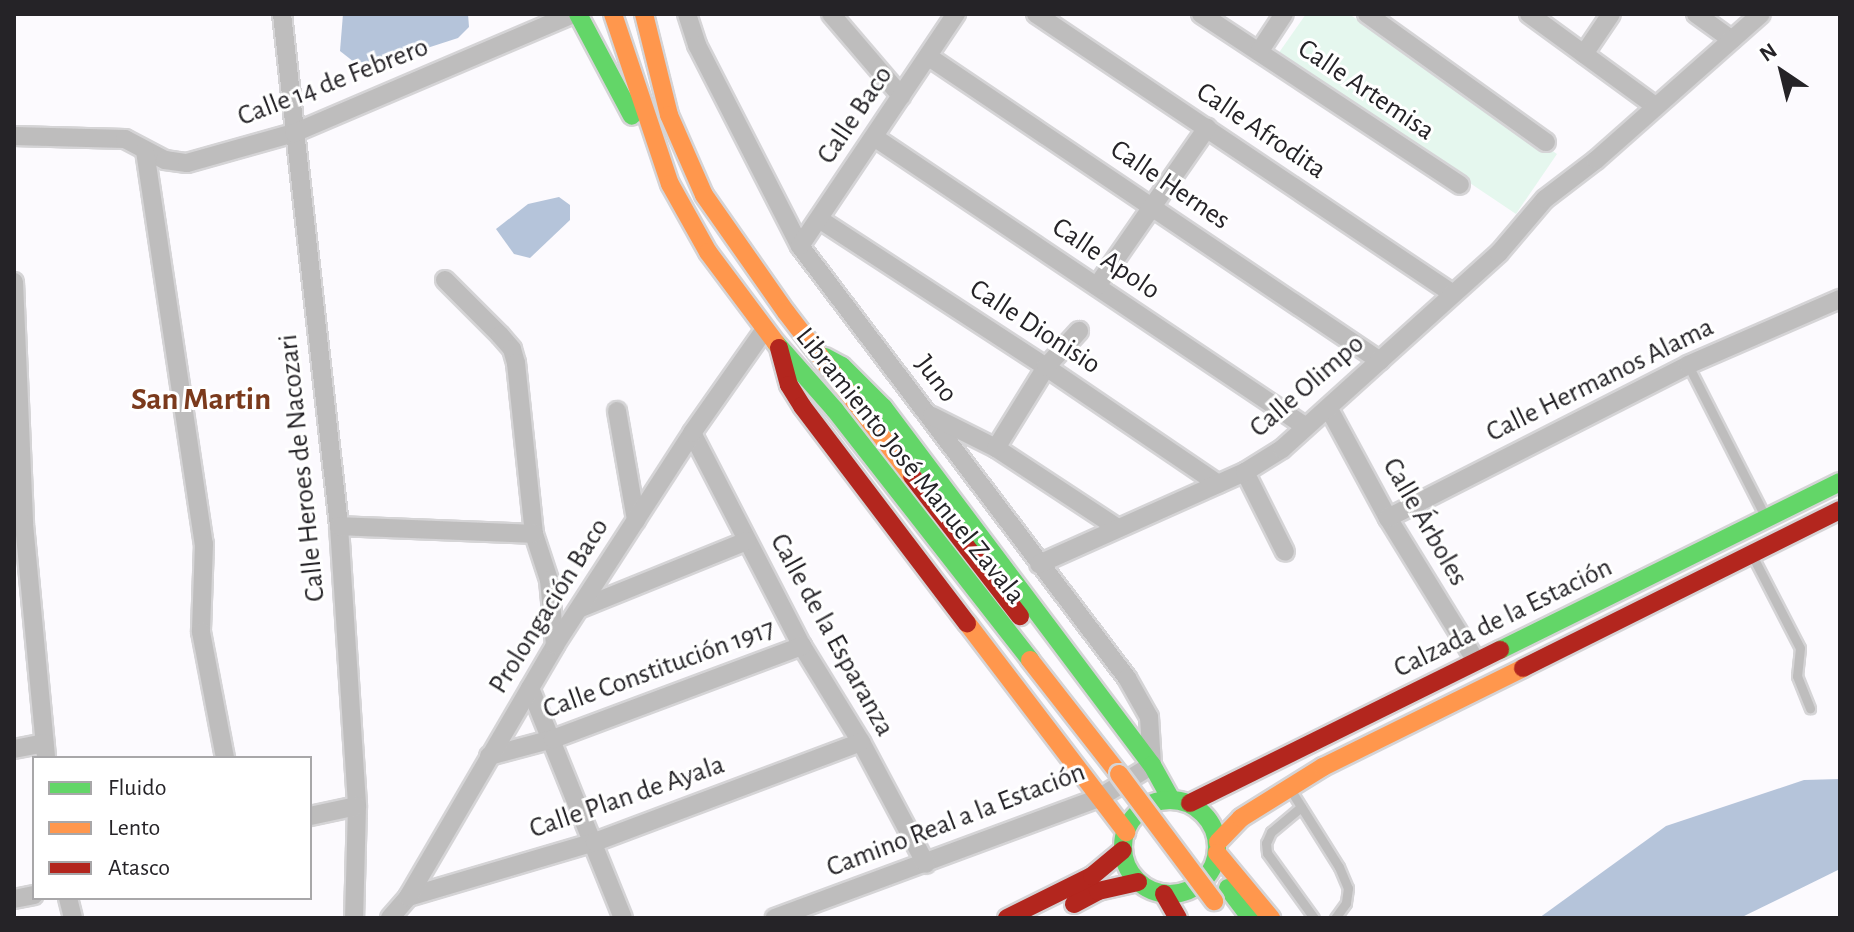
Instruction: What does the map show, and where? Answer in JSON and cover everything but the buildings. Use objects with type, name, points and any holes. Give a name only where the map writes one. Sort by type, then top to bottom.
[{"type":"main road","points":[[576,14],[670,184]]},
{"type":"main road","name":"Libramiento José Manuel Zavala","points":[[613,14],[670,184],[708,252],[779,348],[835,410],[1125,769],[1251,918]]},
{"type":"main road","name":"Libramiento José Manuel Zavala","points":[[644,14],[669,115],[704,195],[786,312],[1125,769],[1226,918]]},
{"type":"main road","points":[[779,348],[789,385],[802,406],[1099,798],[1124,841],[1126,862],[1138,882],[1164,894],[1178,918]]},
{"type":"main road","points":[[820,355],[842,366],[883,407],[1152,765],[1171,799]]},
{"type":"main road","name":"Calzada de la Estación","points":[[1190,803],[1840,482]]},
{"type":"main road","name":"Calzada de la Estación","points":[[1218,848],[1241,818],[1323,767],[1840,510]]},
{"type":"main road","points":[[1007,918],[1092,876],[1124,841],[1143,808],[1171,799],[1190,803],[1209,819],[1218,848],[1271,918]]},
{"type":"main road","points":[[1164,894],[1193,888],[1213,867],[1218,848]]},
{"type":"main road","points":[[1045,918],[1098,891],[1138,882]]},
{"type":"street","name":"Calle Heroes de Nacozari","points":[[282,14],[339,526],[357,806],[354,918]]},
{"type":"street","name":"Calle 14 de Febrero","points":[[14,136],[125,139],[145,151],[187,163],[294,133],[576,14]]},
{"type":"street","name":"Juno","points":[[687,14],[697,45],[800,246],[1127,678],[1149,717],[1152,765]]},
{"type":"street","points":[[831,14],[901,96]]},
{"type":"street","name":"Calle Baco","points":[[800,246],[956,14]]},
{"type":"street","name":"Calle Afrodita","points":[[1036,14],[1453,294]]},
{"type":"street","name":"Calle Artemisa","points":[[1201,14],[1460,185]]},
{"type":"street","points":[[1259,52],[1284,14]]},
{"type":"street","points":[[1367,14],[1546,142]]},
{"type":"street","points":[[1529,14],[1655,106],[1761,14]]},
{"type":"street","points":[[1584,54],[1611,14]]},
{"type":"street","points":[[1696,14],[1732,40]]},
{"type":"street","name":"Calle Hernes","points":[[929,57],[1380,361]]},
{"type":"street","name":"Calle Olimpo","points":[[1039,564],[1245,472],[1282,449],[1499,253],[1545,199],[1596,160],[1655,106]]},
{"type":"street","points":[[1097,286],[1207,128]]},
{"type":"street","name":"Calle Apolo","points":[[874,137],[1306,427]]},
{"type":"street","points":[[145,151],[204,544],[201,632],[225,756]]},
{"type":"street","name":"Calle Dionisio","points":[[819,219],[1218,484]]},
{"type":"street","points":[[445,280],[512,349],[534,534],[549,580],[555,645]]},
{"type":"street","points":[[14,282],[19,525],[45,750],[14,749]]},
{"type":"street","name":"Calle Hermanos Alama","points":[[1388,518],[1688,365],[1840,299]]},
{"type":"street","name":"Prolongación Baco","points":[[390,918],[408,897],[555,645],[692,433],[765,329]]},
{"type":"street","points":[[996,448],[1046,367],[1079,331]]},
{"type":"street","name":"Calle Árboles","points":[[1329,409],[1388,518],[1476,661]]},
{"type":"street","points":[[617,411],[636,520]]},
{"type":"street","points":[[928,414],[996,448],[1118,528]]},
{"type":"street","name":"Calle de la Esparanza","points":[[692,433],[802,646],[861,742],[926,864]]},
{"type":"street","points":[[1245,472],[1285,552]]},
{"type":"street","points":[[339,526],[534,534]]},
{"type":"street","points":[[581,608],[747,541]]},
{"type":"street","name":"Calle Constitución 1917","points":[[489,756],[553,739],[802,646]]},
{"type":"street","points":[[530,688],[595,842],[623,918]]},
{"type":"street","name":"Calle Plan de Ayala","points":[[408,897],[595,842],[861,742]]},
{"type":"street","name":"Camino Real a la Estación","points":[[775,918],[1099,798],[1152,765]]},
{"type":"street","points":[[312,816],[357,806]]},
{"type":"lane","points":[[1688,365],[1767,519]]},
{"type":"lane","points":[[1751,554],[1800,648],[1797,676],[1810,709]]},
{"type":"lane","points":[[1289,788],[1339,867],[1348,888],[1346,903],[1335,918]]},
{"type":"lane","points":[[1301,807],[1271,832],[1266,843],[1267,853],[1314,918]]},
{"type":"shaded area","points":[[1306,14],[1349,14],[1557,154],[1516,214],[1278,54]]},
{"type":"water","points":[[343,14],[468,14],[469,27],[458,38],[421,50],[374,63],[354,62],[340,51]]},
{"type":"water","points":[[559,197],[570,205],[570,220],[530,258],[514,254],[496,229],[528,204]]},
{"type":"water","points":[[1840,779],[1840,869],[1740,918],[1539,918],[1666,826],[1804,780]]},
{"type":"traffic: fast","points":[[578,14],[632,116]]},
{"type":"traffic: fast","points":[[776,343],[835,410],[1030,660]]},
{"type":"traffic: fast","points":[[825,357],[842,366],[883,407],[1152,765],[1171,799]]},
{"type":"traffic: fast","points":[[1500,650],[1840,482]]},
{"type":"traffic: fast","points":[[1170,800],[1188,804],[1203,814],[1213,829],[1217,847],[1213,865],[1203,880],[1188,890],[1170,894],[1152,890],[1137,880],[1127,865],[1123,847],[1127,829],[1137,814],[1152,804],[1170,800]]},
{"type":"traffic: fast","points":[[1228,888],[1251,918]]},
{"type":"traffic: slow","points":[[613,14],[670,184],[708,252],[776,343]]},
{"type":"traffic: slow","points":[[644,14],[669,115],[704,195],[786,312],[912,476]]},
{"type":"traffic: slow","points":[[967,623],[1126,832]]},
{"type":"traffic: slow","points":[[1030,660],[1119,774]]},
{"type":"traffic: slow","points":[[1218,842],[1241,818],[1323,767],[1523,668]]},
{"type":"traffic: slow","points":[[1119,774],[1214,901]]},
{"type":"traffic: slow","points":[[1217,853],[1271,918]]},
{"type":"traffic: jam","points":[[779,348],[789,385],[802,406],[967,623]]},
{"type":"traffic: jam","points":[[912,476],[1020,616]]},
{"type":"traffic: jam","points":[[1523,668],[1840,510]]},
{"type":"traffic: jam","points":[[1190,803],[1500,650]]},
{"type":"traffic: jam","points":[[1007,918],[1092,876],[1123,850]]},
{"type":"traffic: jam","points":[[1074,904],[1098,891],[1138,882]]},
{"type":"traffic: jam","points":[[1164,894],[1178,918]]},
{"type":"district","name":"San Martin","points":[[201,399]]}]
